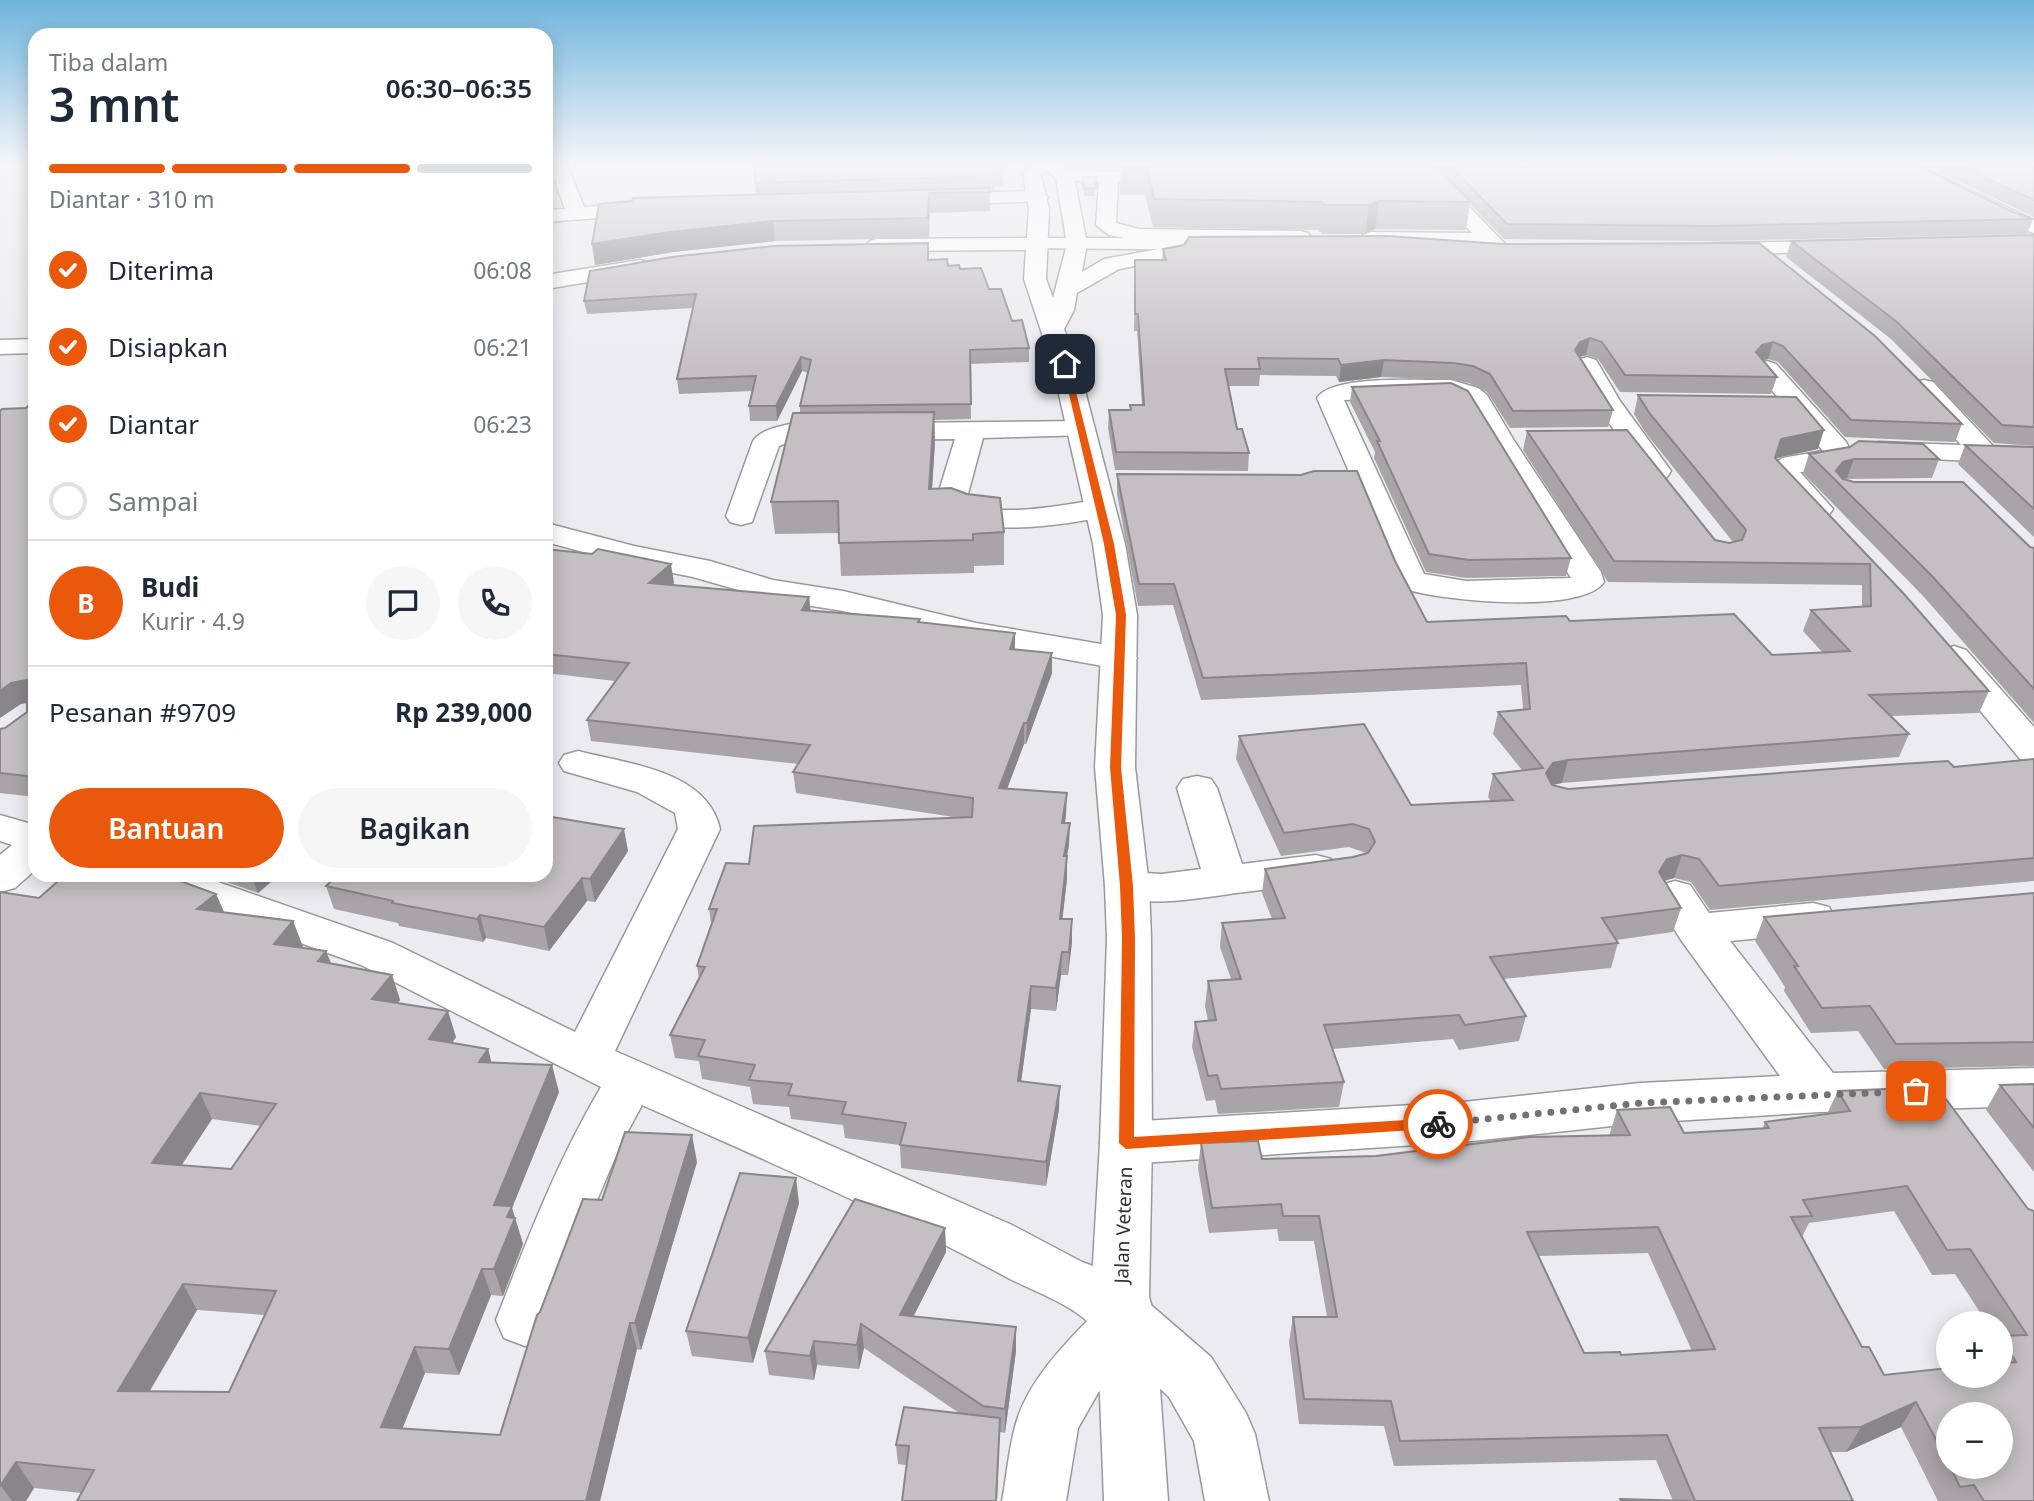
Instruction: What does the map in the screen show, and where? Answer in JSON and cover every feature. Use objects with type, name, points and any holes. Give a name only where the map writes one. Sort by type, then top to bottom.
[{"type":"main road","points":[[957,250],[1015,232]]},
{"type":"main road","points":[[1027,262],[1033,232]]},
{"type":"main road","points":[[1059,309],[1076,250],[1074,232]]},
{"type":"main road","points":[[1093,232],[1168,248]]},
{"type":"main road","points":[[858,251],[957,250],[1027,262],[1076,250],[1317,244],[1116,232]]},
{"type":"main road","points":[[1473,232],[1483,244]]},
{"type":"main road","points":[[1483,244],[1438,248],[1354,244],[1483,244],[1527,250]]},
{"type":"main road","points":[[1691,249],[1856,246]]},
{"type":"main road","points":[[1059,309],[1112,264],[1168,248]]},
{"type":"main road","points":[[1760,249],[1789,275]]},
{"type":"main road","name":"Jalan Veteran","points":[[1027,262],[1059,309],[1065,364],[1080,429],[1104,491],[1121,615],[1115,767],[1127,886],[1126,1143],[1120,1297],[1126,1318],[1136,1501]]},
{"type":"main road","points":[[553,281],[657,268],[553,289]]},
{"type":"main road","points":[[0,337],[28,337]]},
{"type":"main road","points":[[0,347],[28,346]]},
{"type":"main road","points":[[1587,365],[1622,403],[1619,438],[1671,490]]},
{"type":"main road","points":[[1767,369],[1836,448],[1839,455],[1830,460],[1792,464],[1786,467],[1785,476],[1839,530]]},
{"type":"main road","points":[[1908,373],[1984,453]]},
{"type":"main road","points":[[1451,388],[1469,394],[1478,401],[1512,439],[1585,572],[1588,582],[1583,586],[1574,589],[1456,590],[1431,588],[1411,580],[1330,398],[1347,390],[1451,388]]},
{"type":"main road","points":[[1759,404],[1800,405]]},
{"type":"main road","points":[[741,516],[766,441],[790,432],[1080,429]]},
{"type":"main road","points":[[971,432],[950,504],[959,512],[980,517],[1009,517],[1104,491]]},
{"type":"main road","points":[[1836,448],[2034,456]]},
{"type":"main road","points":[[1925,452],[1955,481]]},
{"type":"main road","points":[[553,534],[632,555],[699,568],[769,589],[853,603],[976,633],[1119,658]]},
{"type":"main road","points":[[1937,637],[2034,751]]},
{"type":"main road","points":[[525,1320],[565,1212],[596,1141],[608,1069],[699,829],[695,813],[688,803],[668,790],[578,763]]},
{"type":"main road","points":[[1994,767],[2034,764]]},
{"type":"main road","points":[[1196,788],[1226,881]]},
{"type":"main road","points":[[0,828],[28,836]]},
{"type":"main road","points":[[0,878],[28,854]]},
{"type":"main road","points":[[1127,886],[1162,888],[1348,864]]},
{"type":"main road","points":[[176,882],[377,954],[608,1069],[992,1242],[1062,1279],[1095,1292],[1190,1377],[1224,1434],[1237,1501]]},
{"type":"main road","points":[[1820,1093],[1686,912],[1858,914]]},
{"type":"main road","points":[[1126,1143],[1463,1122],[1640,1103],[1820,1093],[2034,1087]]},
{"type":"main road","points":[[1939,1091],[1971,1133]]},
{"type":"main road","points":[[1034,1501],[1048,1420],[1077,1374],[1126,1318]]},
{"type":"building","points":[[594,232],[670,232],[592,244]]},
{"type":"building","points":[[2034,235],[2034,427],[2002,425],[1897,322],[1791,241]]},
{"type":"building","points":[[1388,236],[1503,244],[1759,243],[1875,336],[1962,424],[1851,420],[1783,346],[1773,342],[1762,345],[1756,352],[1777,377],[1625,375],[1602,342],[1590,338],[1580,342],[1575,350],[1613,410],[1513,411],[1490,374],[1473,366],[1454,363],[1384,360],[1341,365],[1338,359],[1258,358],[1260,369],[1225,369],[1237,429],[1242,429],[1249,453],[1116,452],[1109,410],[1131,410],[1130,405],[1144,405],[1138,314],[1135,314],[1135,260],[1166,260],[1163,249],[1184,245],[1189,237]]},
{"type":"building","points":[[928,243],[928,260],[947,259],[948,266],[959,265],[960,269],[981,268],[989,289],[1001,289],[1012,321],[1022,320],[1029,348],[970,350],[971,404],[800,406],[811,360],[801,357],[776,406],[749,406],[756,376],[677,379],[696,294],[584,301],[590,271],[672,257],[774,246]]},
{"type":"building","points":[[1451,383],[1468,391],[1571,558],[1469,560],[1429,554],[1377,441],[1380,441],[1352,387]]},
{"type":"building","points":[[1638,395],[1796,397],[1824,430],[1781,439],[1775,458],[1904,594],[1989,691],[1869,695],[1909,734],[1568,760],[1553,763],[1546,773],[1552,785],[1568,789],[1885,765],[1948,761],[1954,767],[2034,759],[2034,858],[1719,886],[1699,859],[1682,855],[1667,859],[1659,872],[1681,908],[1602,918],[1618,943],[1490,957],[1526,1016],[1465,1025],[1459,1015],[1324,1025],[1344,1082],[1221,1089],[1217,1075],[1208,1076],[1195,1022],[1216,1020],[1208,981],[1241,979],[1222,923],[1285,918],[1265,869],[1353,857],[1368,853],[1375,842],[1369,829],[1353,824],[1284,833],[1239,736],[1364,724],[1411,805],[1513,800],[1493,774],[1543,768],[1498,712],[1530,709],[1526,663],[1203,678],[1174,584],[1139,584],[1117,474],[1301,475],[1314,471],[1357,471],[1395,561],[1427,622],[1566,616],[1570,621],[1734,614],[1772,655],[1850,651],[1811,610],[1871,606],[1870,564],[1614,561],[1527,431],[1627,430],[1715,540],[1729,543],[1742,540],[1746,530],[1650,414]]},
{"type":"building","points":[[28,406],[28,776],[0,773],[0,729],[27,712],[27,680],[11,683],[0,691],[0,411]]},
{"type":"building","points":[[934,412],[929,489],[951,488],[967,494],[1000,498],[1004,532],[973,534],[973,540],[839,543],[838,501],[771,502],[793,413]]},
{"type":"building","points":[[1859,441],[1923,444],[1939,459],[1854,459],[1843,462],[1836,471],[1843,479],[1854,482],[1963,482],[2034,548],[2034,689],[1932,576],[1809,454],[1850,447]]},
{"type":"building","points":[[1965,445],[2034,447],[2034,509]]},
{"type":"building","points":[[598,549],[671,564],[649,583],[809,597],[802,610],[920,619],[918,622],[1015,633],[1010,649],[1052,653],[1027,723],[1024,723],[999,788],[1067,793],[1062,823],[1070,823],[1064,856],[1067,856],[1060,919],[1072,919],[1069,952],[1062,952],[1056,988],[1031,986],[1018,1081],[1060,1086],[1046,1162],[900,1145],[906,1123],[842,1114],[846,1102],[788,1095],[792,1084],[749,1080],[755,1065],[698,1056],[705,1040],[670,1035],[705,967],[697,966],[717,909],[709,909],[726,863],[749,864],[754,826],[972,817],[973,798],[793,772],[810,745],[587,720],[629,663],[553,655],[553,550],[592,554]]},
{"type":"building","points":[[553,817],[624,829],[590,879],[582,878],[544,927],[480,915],[477,919],[392,903],[393,901],[326,886],[330,882],[553,882]]},
{"type":"building","points":[[57,882],[183,882],[216,894],[197,909],[293,921],[274,944],[326,951],[318,961],[392,975],[372,999],[448,1011],[429,1039],[488,1049],[479,1062],[552,1065],[494,1205],[512,1206],[507,1217],[515,1218],[494,1269],[482,1269],[449,1349],[415,1347],[381,1427],[500,1435],[537,1315],[583,1199],[602,1200],[625,1132],[692,1135],[635,1323],[630,1323],[586,1501],[77,1501],[94,1470],[16,1462],[0,1486],[0,892],[39,898]],"holes":[[[200,1093],[276,1104],[231,1169],[152,1163]],[[183,1284],[276,1291],[229,1392],[118,1391]]]},
{"type":"building","points":[[2034,893],[2034,1042],[1896,1044],[1870,1006],[1822,1008],[1794,966],[1798,966],[1764,917]]},
{"type":"building","points":[[2034,1084],[2034,1128],[2000,1085]]},
{"type":"building","points":[[1937,1087],[2028,1209],[2034,1211],[2034,1501],[1984,1501],[1974,1485],[1960,1487],[1956,1479],[2013,1479],[2013,1402],[1936,1402],[1936,1440],[1916,1402],[1861,1427],[1819,1428],[1853,1501],[1695,1501],[1667,1435],[1400,1441],[1391,1401],[1304,1399],[1293,1317],[1337,1317],[1319,1216],[1283,1216],[1281,1204],[1212,1208],[1201,1143],[1258,1141],[1262,1159],[1376,1156],[1529,1137],[1630,1135],[1617,1110],[1670,1107],[1684,1133],[1769,1128],[1765,1122],[1850,1111],[1838,1091]],"holes":[[[1907,1186],[1947,1250],[1970,1249],[2027,1335],[2013,1336],[2013,1357],[2016,1362],[2013,1362],[2013,1388],[1936,1388],[1936,1369],[1884,1375],[1869,1347],[1862,1347],[1791,1217],[1812,1216],[1803,1200]],[[1658,1227],[1715,1349],[1621,1355],[1620,1352],[1584,1353],[1527,1232]]]},
{"type":"building","points":[[740,1173],[796,1178],[748,1338],[686,1331]]},
{"type":"building","points":[[855,1199],[945,1228],[900,1315],[1016,1327],[1005,1409],[983,1406],[861,1324],[857,1345],[814,1341],[810,1356],[765,1351]]},
{"type":"building","points":[[904,1407],[1000,1418],[996,1501],[902,1501],[909,1446],[896,1445]]},
{"type":"building","points":[[1620,1499],[1691,1501],[1621,1501]]},
{"type":"way so far","points":[[1438,1124],[1640,1103],[1820,1093],[1916,1091]]},
{"type":"route","points":[[1065,364],[1109,544],[1121,615],[1115,767],[1127,886],[1129,938],[1126,1143],[1438,1124]]}]
